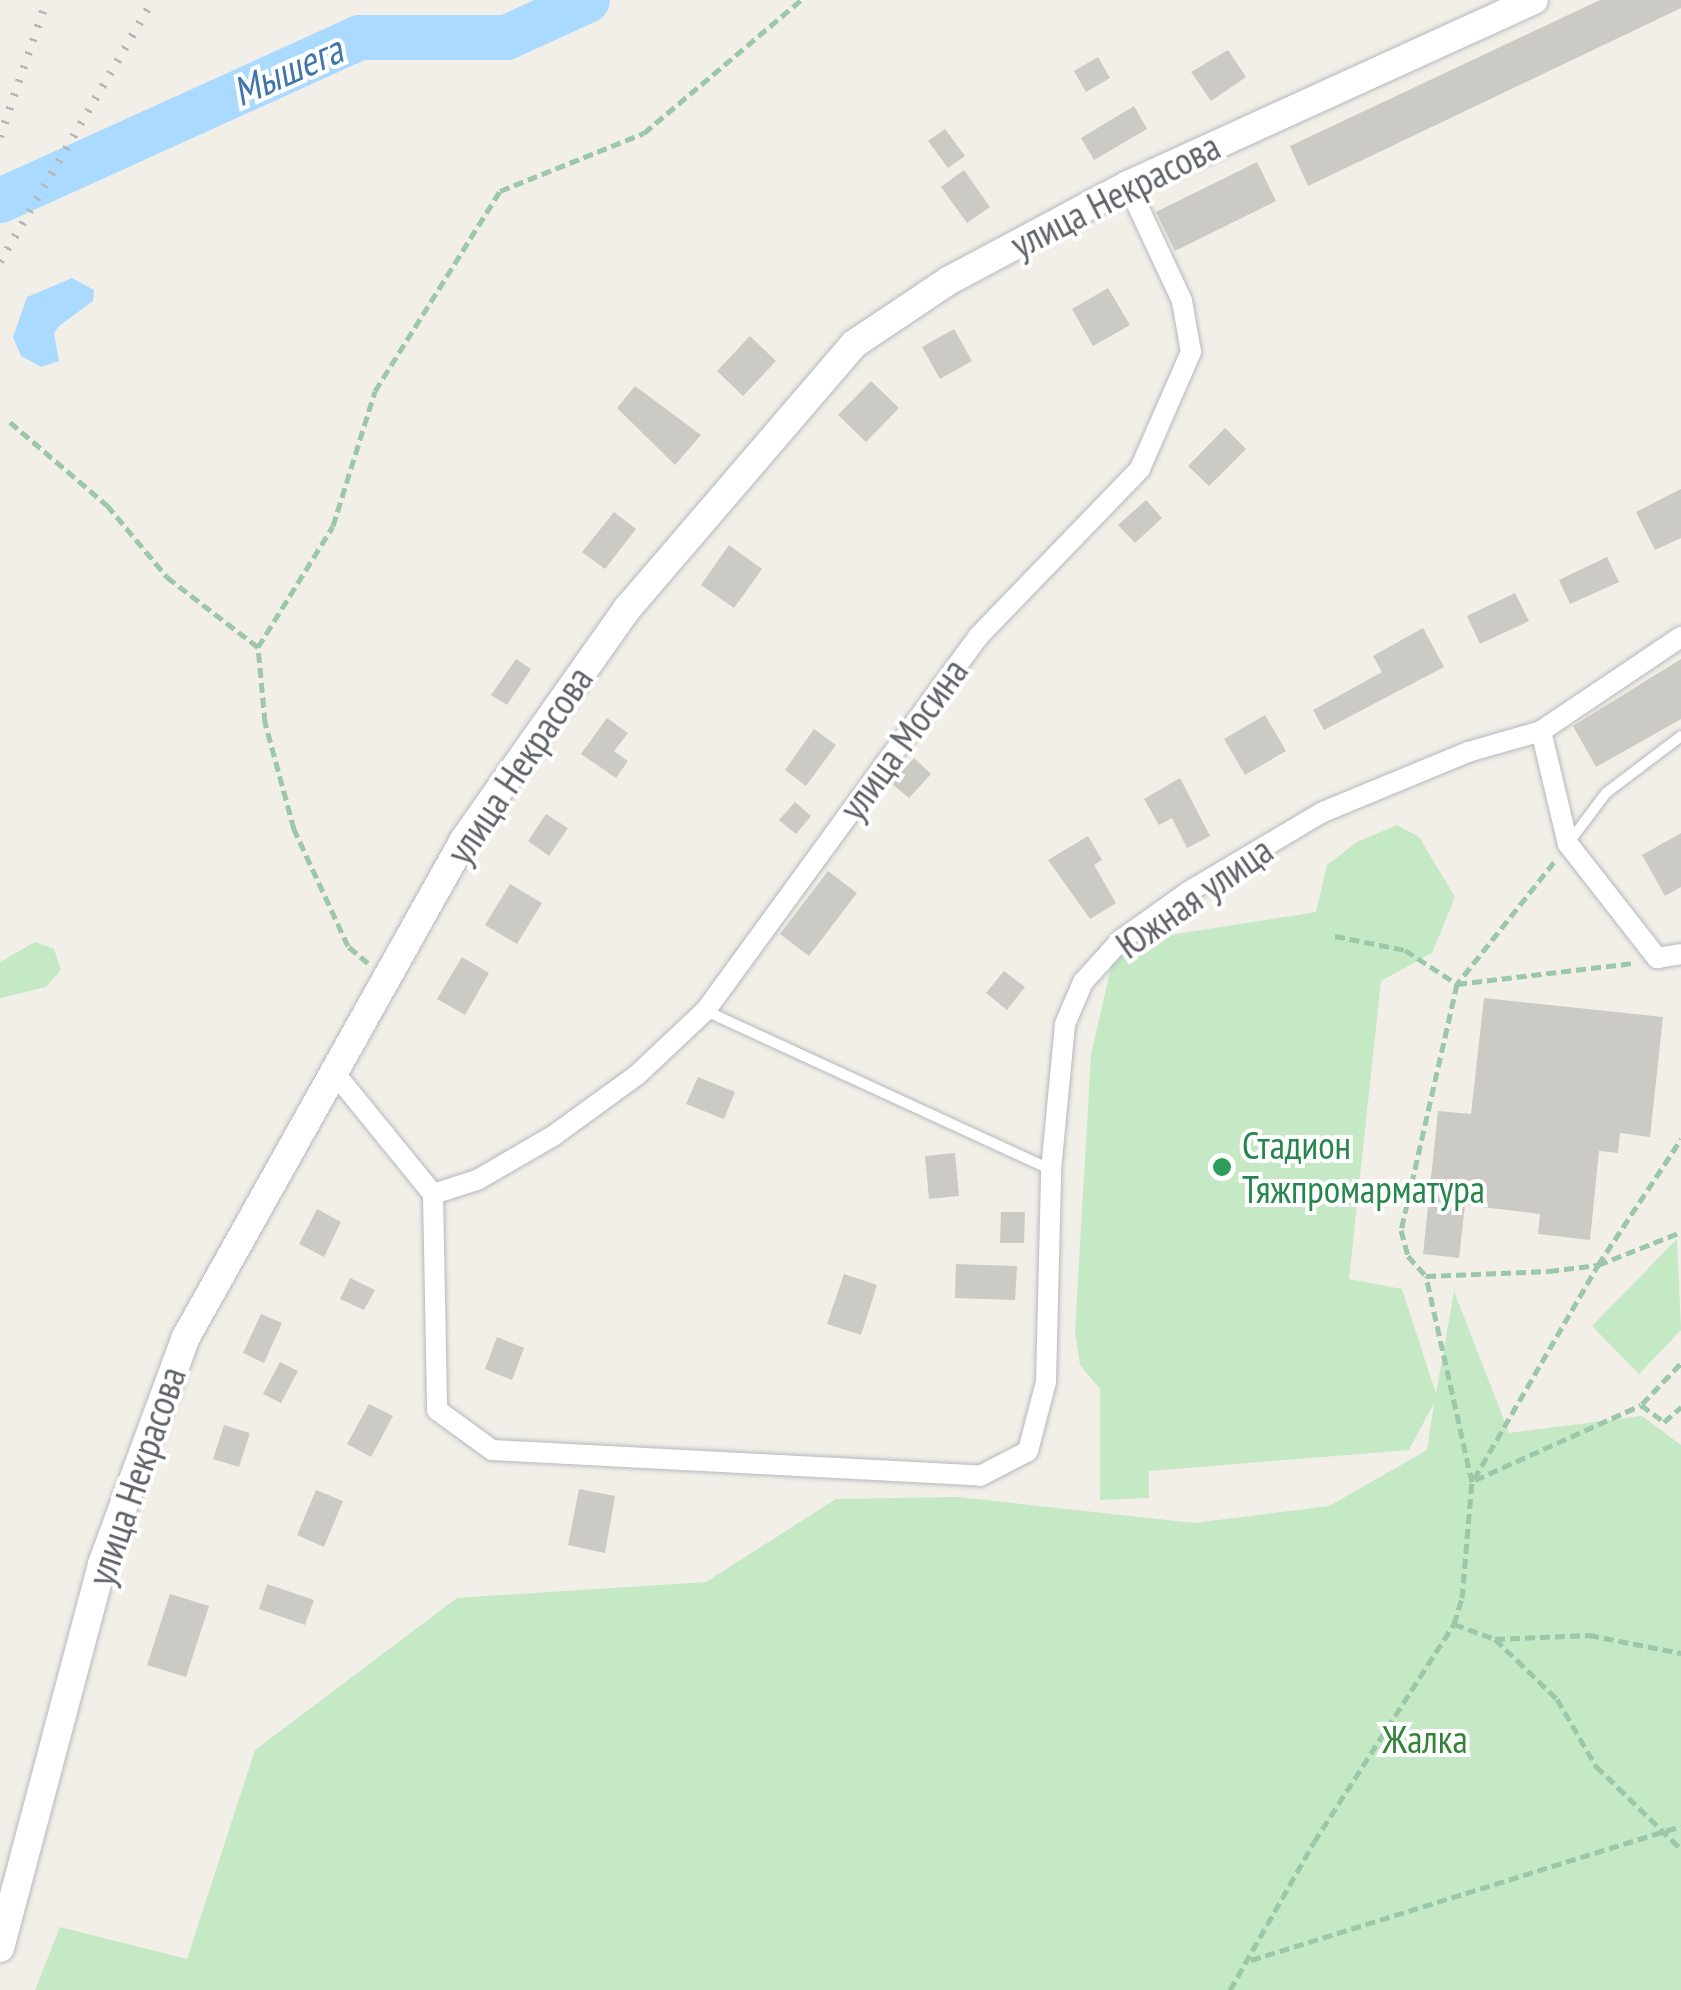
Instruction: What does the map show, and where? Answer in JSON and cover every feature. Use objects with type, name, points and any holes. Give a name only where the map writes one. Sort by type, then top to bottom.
[{"type":"main road","name":"улица Некрасова","points":[[0,1948],[102,1564],[186,1337],[464,840],[627,609],[854,344],[948,281],[1128,184],[1534,0]]},
{"type":"street","name":"улица Мосина","points":[[432,1194],[477,1180],[553,1136],[637,1075],[705,1010],[978,637],[1140,469],[1191,352],[1182,300],[1128,184]]},
{"type":"street","name":"Южная улица","points":[[432,1194],[437,1410],[492,1450],[980,1476],[1028,1451],[1046,1382],[1051,1170],[1064,1024],[1084,982],[1121,940],[1322,812],[1468,752],[1541,730],[1681,637]]},
{"type":"street","points":[[1541,730],[1568,844],[1656,958],[1681,954]]},
{"type":"street","points":[[333,1072],[432,1194]]},
{"type":"lane","points":[[1568,844],[1606,794],[1681,736]]},
{"type":"lane","points":[[705,1010],[1051,1170]]},
{"type":"path","points":[[386,978],[348,946],[294,829],[265,722],[258,647],[332,526],[376,390],[500,191],[644,132],[801,0]]},
{"type":"path","points":[[10,422],[107,506],[167,577],[258,647]]},
{"type":"path","points":[[1230,1990],[1251,1960],[1314,1842],[1454,1624],[1462,1598],[1472,1482],[1426,1276],[1408,1256],[1400,1230],[1457,984],[1568,844]]},
{"type":"path","points":[[1335,936],[1405,950],[1457,984],[1564,976],[1656,958]]},
{"type":"path","points":[[1472,1482],[1598,1265],[1681,1139]]},
{"type":"path","points":[[1426,1276],[1598,1265],[1681,1232]]},
{"type":"path","points":[[1472,1482],[1641,1405],[1681,1363]]},
{"type":"path","points":[[1641,1405],[1664,1422],[1681,1406]]},
{"type":"path","points":[[1454,1624],[1495,1639],[1589,1635],[1681,1653]]},
{"type":"path","points":[[1495,1639],[1557,1699],[1596,1766],[1681,1849]]},
{"type":"path","points":[[1251,1960],[1681,1826]]},
{"type":"green space","name":"Жалка","points":[[1397,825],[1419,837],[1455,897],[1432,953],[1381,981],[1349,1279],[1402,1289],[1436,1394],[1454,1291],[1509,1433],[1642,1416],[1681,1445],[1681,1990],[35,1990],[60,1927],[187,1959],[255,1750],[457,1598],[706,1582],[836,1499],[958,1497],[1194,1523],[1329,1506],[1427,1450],[1434,1403],[1409,1450],[1149,1471],[1149,1498],[1100,1500],[1100,1389],[1080,1365],[1075,1332],[1091,1055],[1112,963],[1138,940],[1316,912],[1327,865],[1357,842]]},
{"type":"green space","points":[[35,942],[54,949],[61,970],[46,987],[0,998],[0,962]]},
{"type":"green space","points":[[1677,1239],[1681,1330],[1639,1374],[1592,1326]]},
{"type":"water","points":[[72,278],[94,290],[93,301],[59,326],[54,333],[59,361],[41,367],[21,356],[13,337],[27,297]]},
{"type":"building","points":[[1600,0],[1681,0],[1681,8],[1308,186],[1290,146]]},
{"type":"building","points":[[1228,50],[1246,77],[1211,101],[1191,72]]},
{"type":"building","points":[[1098,57],[1110,78],[1086,92],[1074,71]]},
{"type":"building","points":[[1134,106],[1147,129],[1094,160],[1081,138]]},
{"type":"building","points":[[945,129],[965,156],[948,168],[928,141]]},
{"type":"building","points":[[1257,162],[1276,201],[1175,251],[1156,212]]},
{"type":"building","points":[[964,170],[990,207],[967,223],[941,187]]},
{"type":"building","points":[[1108,288],[1130,325],[1093,346],[1072,309]]},
{"type":"building","points":[[954,329],[972,361],[940,379],[922,347]]},
{"type":"building","points":[[750,336],[776,361],[743,396],[717,371]]},
{"type":"building","points":[[871,381],[899,408],[866,442],[838,415]]},
{"type":"building","points":[[635,386],[701,435],[675,465],[617,408]]},
{"type":"building","points":[[1225,428],[1246,449],[1209,486],[1188,466]]},
{"type":"building","points":[[1681,489],[1681,538],[1655,550],[1636,512]]},
{"type":"building","points":[[1146,500],[1162,518],[1135,543],[1118,525]]},
{"type":"building","points":[[614,512],[636,529],[605,569],[582,552]]},
{"type":"building","points":[[729,545],[762,569],[734,608],[701,585]]},
{"type":"building","points":[[1607,557],[1619,582],[1570,604],[1559,580]]},
{"type":"building","points":[[1515,593],[1529,621],[1480,644],[1467,616]]},
{"type":"building","points":[[1423,628],[1444,667],[1324,730],[1313,710],[1382,672],[1373,656]]},
{"type":"building","points":[[516,659],[531,669],[507,705],[491,695]]},
{"type":"building","points":[[1681,659],[1681,719],[1596,767],[1573,726]]},
{"type":"building","points":[[1265,715],[1286,751],[1245,775],[1224,739]]},
{"type":"building","points":[[607,718],[628,733],[614,751],[628,761],[616,778],[581,754]]},
{"type":"building","points":[[814,729],[836,745],[806,786],[785,770]]},
{"type":"building","points":[[914,758],[931,774],[909,798],[891,783]]},
{"type":"building","points":[[1180,778],[1210,836],[1187,848],[1172,818],[1159,825],[1144,799]]},
{"type":"building","points":[[795,802],[811,816],[796,834],[779,820]]},
{"type":"building","points":[[546,814],[568,828],[549,856],[528,841]]},
{"type":"building","points":[[1681,833],[1681,887],[1665,896],[1642,855]]},
{"type":"building","points":[[1088,836],[1102,860],[1094,865],[1116,903],[1090,919],[1048,860]]},
{"type":"building","points":[[828,871],[857,893],[809,956],[780,934]]},
{"type":"building","points":[[510,884],[542,903],[517,944],[485,925]]},
{"type":"building","points":[[462,957],[489,973],[465,1015],[437,999]]},
{"type":"building","points":[[1004,971],[1025,987],[1007,1010],[986,993]]},
{"type":"building","points":[[1484,998],[1663,1017],[1650,1137],[1620,1133],[1618,1153],[1599,1151],[1590,1240],[1538,1234],[1540,1214],[1465,1205],[1459,1258],[1423,1254],[1438,1111],[1471,1114]]},
{"type":"building","points":[[698,1077],[735,1092],[724,1119],[686,1104]]},
{"type":"building","points":[[955,1153],[959,1196],[929,1199],[925,1156]]},
{"type":"building","points":[[317,1209],[341,1222],[324,1257],[299,1244]]},
{"type":"building","points":[[1001,1212],[1025,1212],[1024,1243],[1000,1243]]},
{"type":"building","points":[[956,1264],[1017,1266],[1015,1300],[955,1298]]},
{"type":"building","points":[[844,1274],[877,1285],[861,1335],[827,1324]]},
{"type":"building","points":[[350,1278],[375,1290],[364,1310],[340,1299]]},
{"type":"building","points":[[261,1314],[282,1323],[264,1363],[243,1353]]},
{"type":"building","points":[[497,1337],[524,1348],[512,1380],[485,1369]]},
{"type":"building","points":[[280,1362],[298,1371],[281,1403],[263,1394]]},
{"type":"building","points":[[369,1404],[393,1416],[371,1457],[347,1444]]},
{"type":"building","points":[[224,1425],[250,1433],[239,1467],[213,1459]]},
{"type":"building","points":[[579,1489],[615,1496],[605,1553],[568,1545]]},
{"type":"building","points":[[316,1490],[343,1501],[324,1547],[297,1535]]},
{"type":"building","points":[[267,1584],[314,1600],[305,1625],[259,1609]]},
{"type":"building","points":[[170,1594],[209,1606],[186,1677],[147,1665]]},
{"type":"waterway","name":"Мышега","points":[[0,200],[359,37],[506,37],[587,0]]},
{"type":"railway","points":[[0,137],[47,0]]},
{"type":"railway","points":[[0,262],[153,0]]},
{"type":"place","name":"Стадион Тяжпромарматура","points":[[1222,1167]]}]
